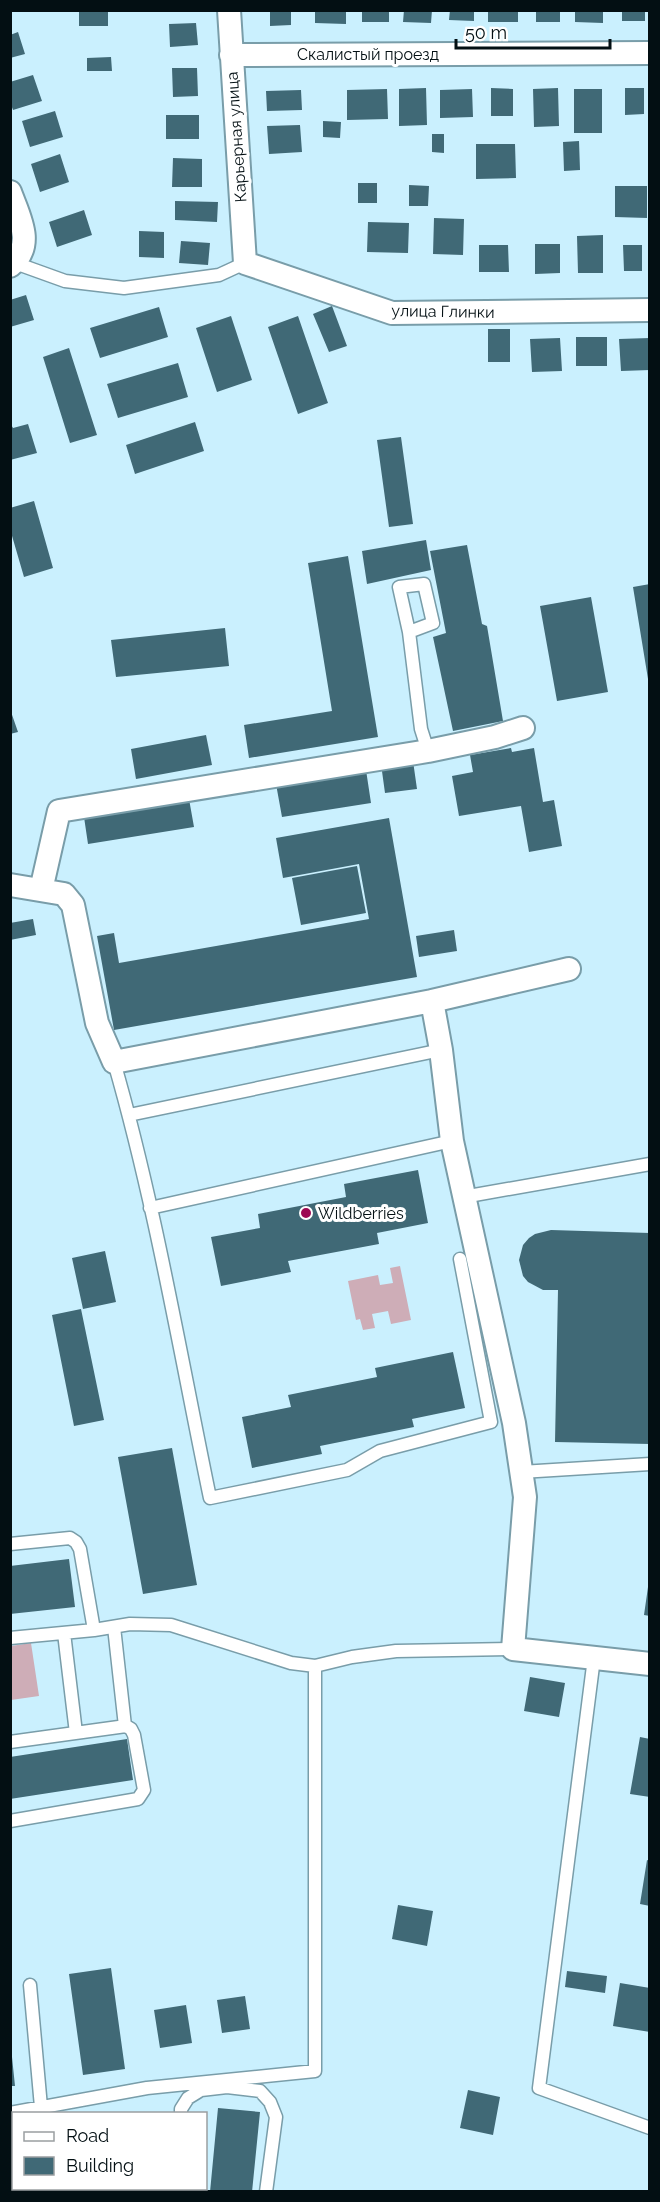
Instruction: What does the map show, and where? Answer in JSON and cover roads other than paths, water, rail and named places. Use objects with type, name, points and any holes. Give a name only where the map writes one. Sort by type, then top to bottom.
[{"type":"street","name":"Карьерная улица","points":[[229,10],[245,263]]},
{"type":"street","name":"Скалистый проезд","points":[[231,55],[650,53]]},
{"type":"street","points":[[10,192],[26,236],[16,260]]},
{"type":"street","name":"улица Глинки","points":[[245,263],[392,313],[650,310]]},
{"type":"street","points":[[41,890],[59,811],[428,751],[495,737],[523,728]]},
{"type":"street","points":[[10,885],[64,894],[73,905],[97,1023],[114,1062],[432,1001],[569,969]]},
{"type":"street","points":[[432,1001],[441,1050],[452,1141],[514,1423],[525,1497],[513,1649],[650,1664]]},
{"type":"lane","points":[[16,260],[65,281],[124,288],[219,275],[245,263]]},
{"type":"lane","points":[[409,632],[421,729],[428,751]]},
{"type":"lane","points":[[129,1115],[441,1050]]},
{"type":"lane","points":[[114,1062],[129,1115],[150,1208],[210,1498],[347,1470],[380,1451],[491,1422],[460,1259]]},
{"type":"lane","points":[[150,1208],[452,1141]]},
{"type":"lane","points":[[463,1197],[650,1164]]},
{"type":"lane","points":[[521,1472],[650,1464]]},
{"type":"lane","points":[[10,1544],[70,1538],[76,1542],[80,1549],[94,1630]]},
{"type":"lane","points":[[10,1638],[130,1624],[171,1625],[291,1662],[315,1666],[396,1651],[513,1649]]},
{"type":"lane","points":[[114,1627],[125,1726]]},
{"type":"lane","points":[[64,1633],[76,1733]]},
{"type":"lane","points":[[594,1658],[539,2088],[650,2128]]},
{"type":"lane","points":[[16,2112],[147,2088],[315,2072],[315,1666]]},
{"type":"lane","points":[[10,1742],[125,1726],[131,1729],[134,1735],[144,1790],[138,1799],[10,1821]]},
{"type":"lane","points":[[30,1985],[41,2108]]},
{"type":"lane","points":[[181,2112],[188,2098],[201,2090],[227,2087],[260,2091],[270,2102],[276,2117],[266,2192]]},
{"type":"place","name":"Wildberries","points":[[306,1213]]}]
